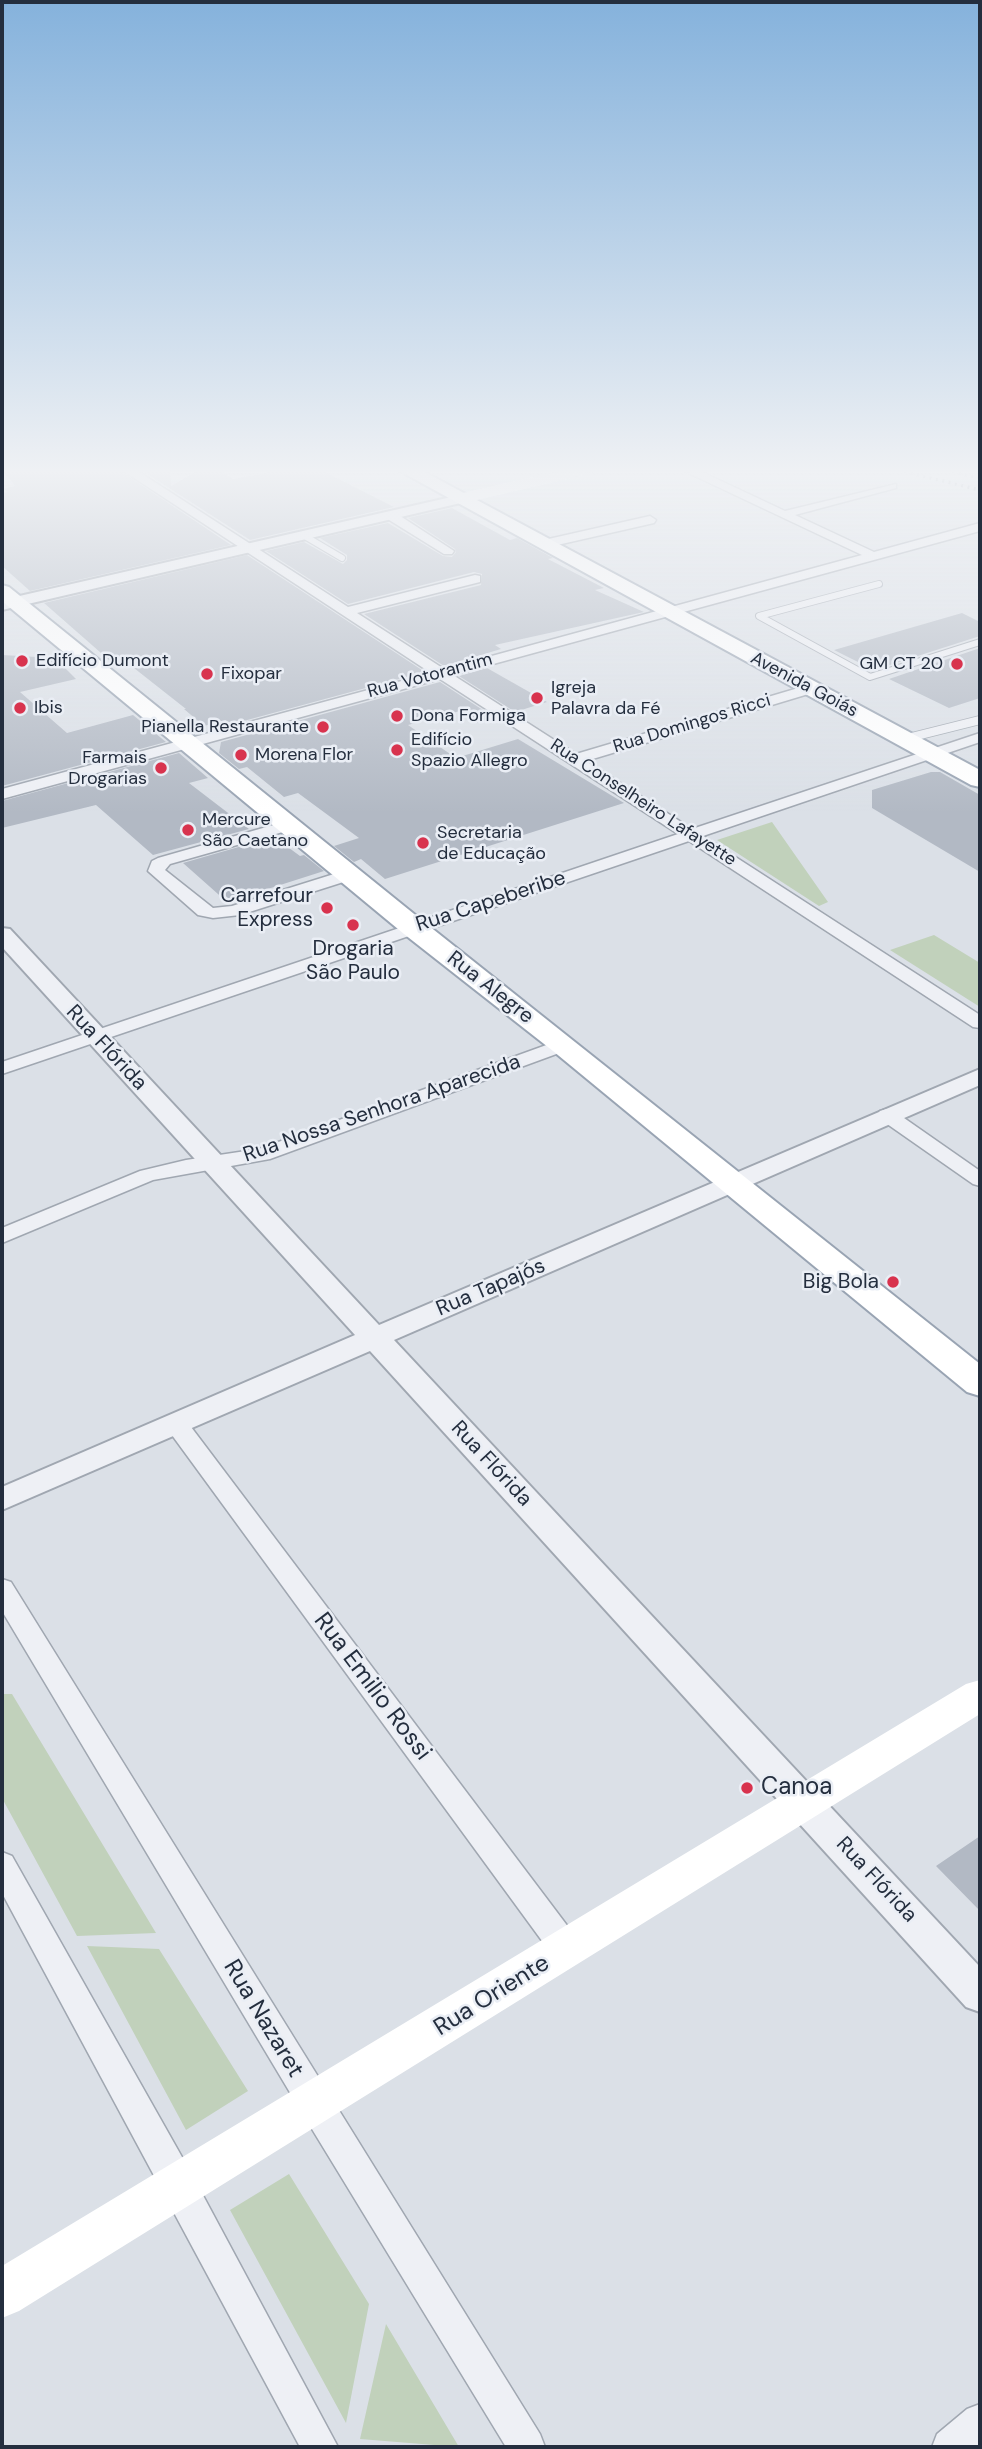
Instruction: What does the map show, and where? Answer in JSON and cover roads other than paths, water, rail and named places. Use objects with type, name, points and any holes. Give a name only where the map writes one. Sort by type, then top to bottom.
[{"type":"main road","name":"Avenida Goiás","points":[[618,584],[980,780]]},
{"type":"main road","name":"Rua Alegre","points":[[6,599],[191,743],[414,928],[563,1045],[980,1383]]},
{"type":"main road","name":"Rua Oriente","points":[[2,2294],[315,2105],[980,1695]]},
{"type":"street","points":[[6,599],[74,584]]},
{"type":"street","name":"Rua Conselheiro Lafayette","points":[[306,584],[980,1023]]},
{"type":"street","points":[[348,611],[454,584]]},
{"type":"street","name":"Rua Votorantim","points":[[2,794],[768,584]]},
{"type":"street","name":"Rua Domingos Ricci","points":[[575,760],[810,688]]},
{"type":"street","name":"Rua Capeberibe","points":[[2,1068],[980,737]]},
{"type":"street","points":[[290,825],[164,861],[158,864],[156,872],[204,911],[213,913],[234,911],[350,874]]},
{"type":"street","name":"Rua Flórida","points":[[2,934],[980,1994]]},
{"type":"street","name":"Rua Nossa Senhora Aparecida","points":[[2,1236],[147,1175],[263,1155],[563,1045]]},
{"type":"street","name":"Rua Tapajós","points":[[2,1499],[980,1076]]},
{"type":"street","points":[[887,1115],[980,1180]]},
{"type":"street","name":"Rua Emilio Rossi","points":[[177,1425],[567,1950]]},
{"type":"street","name":"Rua Nazaret","points":[[2,1589],[315,2105],[527,2447]]},
{"type":"street","points":[[2,1865],[180,2185],[320,2447]]},
{"type":"street","points":[[950,2447],[980,2422]]},
{"type":"lane","points":[[878,584],[759,616],[870,677],[980,642]]},
{"type":"lane","points":[[904,739],[980,720]]},
{"type":"place","name":"Edifício Dumont","points":[[22,661]]},
{"type":"place","name":"GM CT 20","points":[[957,664]]},
{"type":"place","name":"Fixopar","points":[[207,674]]},
{"type":"place","name":"Igreja Palavra da Fé","points":[[537,698]]},
{"type":"place","name":"Ibis","points":[[20,708]]},
{"type":"place","name":"Dona Formiga","points":[[397,716]]},
{"type":"place","name":"Pianella Restaurante","points":[[323,727]]},
{"type":"place","name":"Edifício Spazio Allegro","points":[[397,750]]},
{"type":"place","name":"Morena Flor","points":[[241,755]]},
{"type":"place","name":"Farmais Drogarias","points":[[161,768]]},
{"type":"place","name":"Mercure São Caetano","points":[[188,830]]},
{"type":"place","name":"Secretaria de Educação","points":[[423,843]]},
{"type":"place","name":"Carrefour Express","points":[[327,908]]},
{"type":"place","name":"Drogaria São Paulo","points":[[353,925]]},
{"type":"place","name":"Big Bola","points":[[893,1282]]},
{"type":"place","name":"Canoa","points":[[747,1788]]}]
